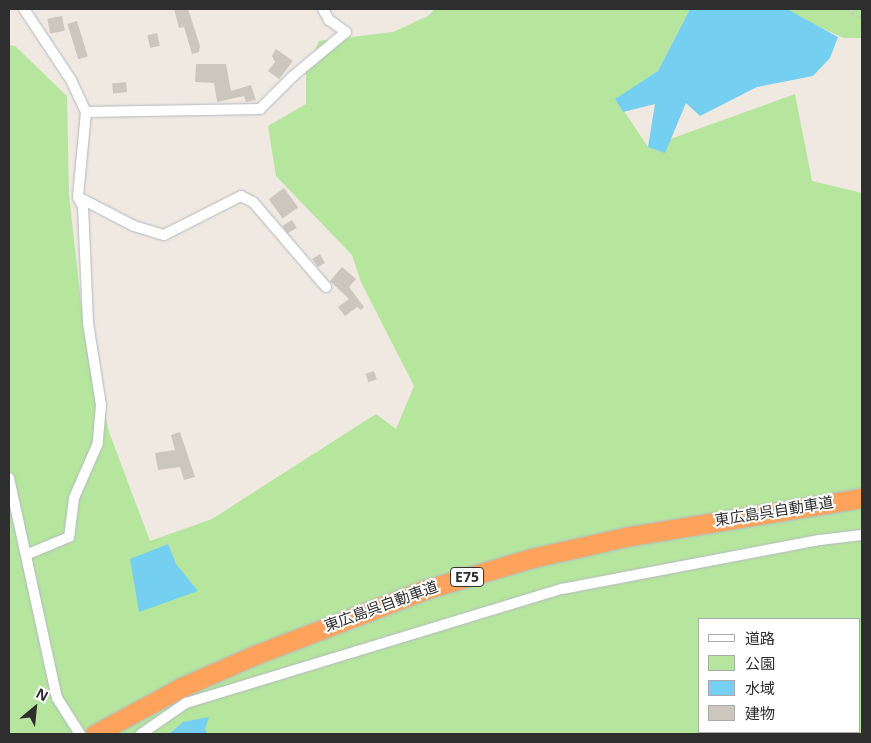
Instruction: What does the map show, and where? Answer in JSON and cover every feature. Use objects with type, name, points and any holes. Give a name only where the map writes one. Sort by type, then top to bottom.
[{"type":"highway","name":"東広島呉自動車道","points":[[95,734],[182,687],[255,654],[427,589],[532,558],[630,536],[862,498]]},
{"type":"street","points":[[24,9],[70,80],[86,112],[78,197],[83,207],[88,323],[101,405],[98,443],[74,498],[68,537],[28,554]]},
{"type":"street","points":[[86,112],[260,109],[292,77],[346,32],[329,20],[323,9]]},
{"type":"street","points":[[78,197],[134,226],[164,235],[241,196],[253,202],[326,287]]},
{"type":"street","points":[[9,478],[19,531],[28,554],[57,698],[80,734]]},
{"type":"street","points":[[140,734],[186,703],[562,589],[820,540],[862,535]]},
{"type":"path","points":[[846,9],[862,19]]},
{"type":"green space","points":[[435,9],[690,9],[658,71],[616,99],[648,147],[795,94],[812,181],[862,193],[862,734],[9,734],[9,45],[15,46],[67,96],[69,195],[82,312],[109,432],[150,541],[212,519],[376,414],[396,429],[414,386],[361,282],[352,255],[276,176],[268,126],[306,104],[306,71],[319,41],[393,32],[428,16]]},
{"type":"green space","points":[[780,9],[862,9],[862,38],[844,38]]},
{"type":"water","points":[[690,9],[787,9],[838,37],[830,58],[813,76],[757,87],[700,116],[686,103],[665,153],[648,147],[655,104],[623,112],[615,99],[658,71]]},
{"type":"water","points":[[168,544],[176,564],[198,591],[139,612],[130,559]]},
{"type":"water","points":[[209,717],[205,729],[207,734],[169,734],[183,722]]},
{"type":"building","points":[[174,9],[188,9],[200,46],[199,52],[192,54],[184,27],[179,28]]},
{"type":"building","points":[[62,16],[65,31],[50,34],[47,19]]},
{"type":"building","points":[[77,21],[88,56],[78,59],[67,24]]},
{"type":"building","points":[[157,33],[160,46],[150,48],[147,35]]},
{"type":"building","points":[[276,49],[293,61],[279,79],[268,71],[275,62],[272,56]]},
{"type":"building","points":[[196,64],[226,64],[231,91],[251,85],[256,100],[246,102],[244,96],[217,102],[214,83],[195,82]]},
{"type":"building","points":[[126,82],[127,92],[113,93],[112,83]]},
{"type":"building","points":[[284,188],[298,207],[283,219],[269,199]]},
{"type":"building","points":[[292,220],[297,228],[287,233],[283,226]]},
{"type":"building","points":[[320,254],[325,263],[318,267],[312,259]]},
{"type":"building","points":[[342,267],[356,279],[349,287],[364,307],[361,310],[357,307],[345,316],[338,307],[349,299],[330,281]]},
{"type":"building","points":[[374,371],[377,380],[368,382],[365,374]]},
{"type":"building","points":[[180,432],[195,477],[184,480],[180,467],[158,470],[155,453],[175,450],[171,435]]}]
